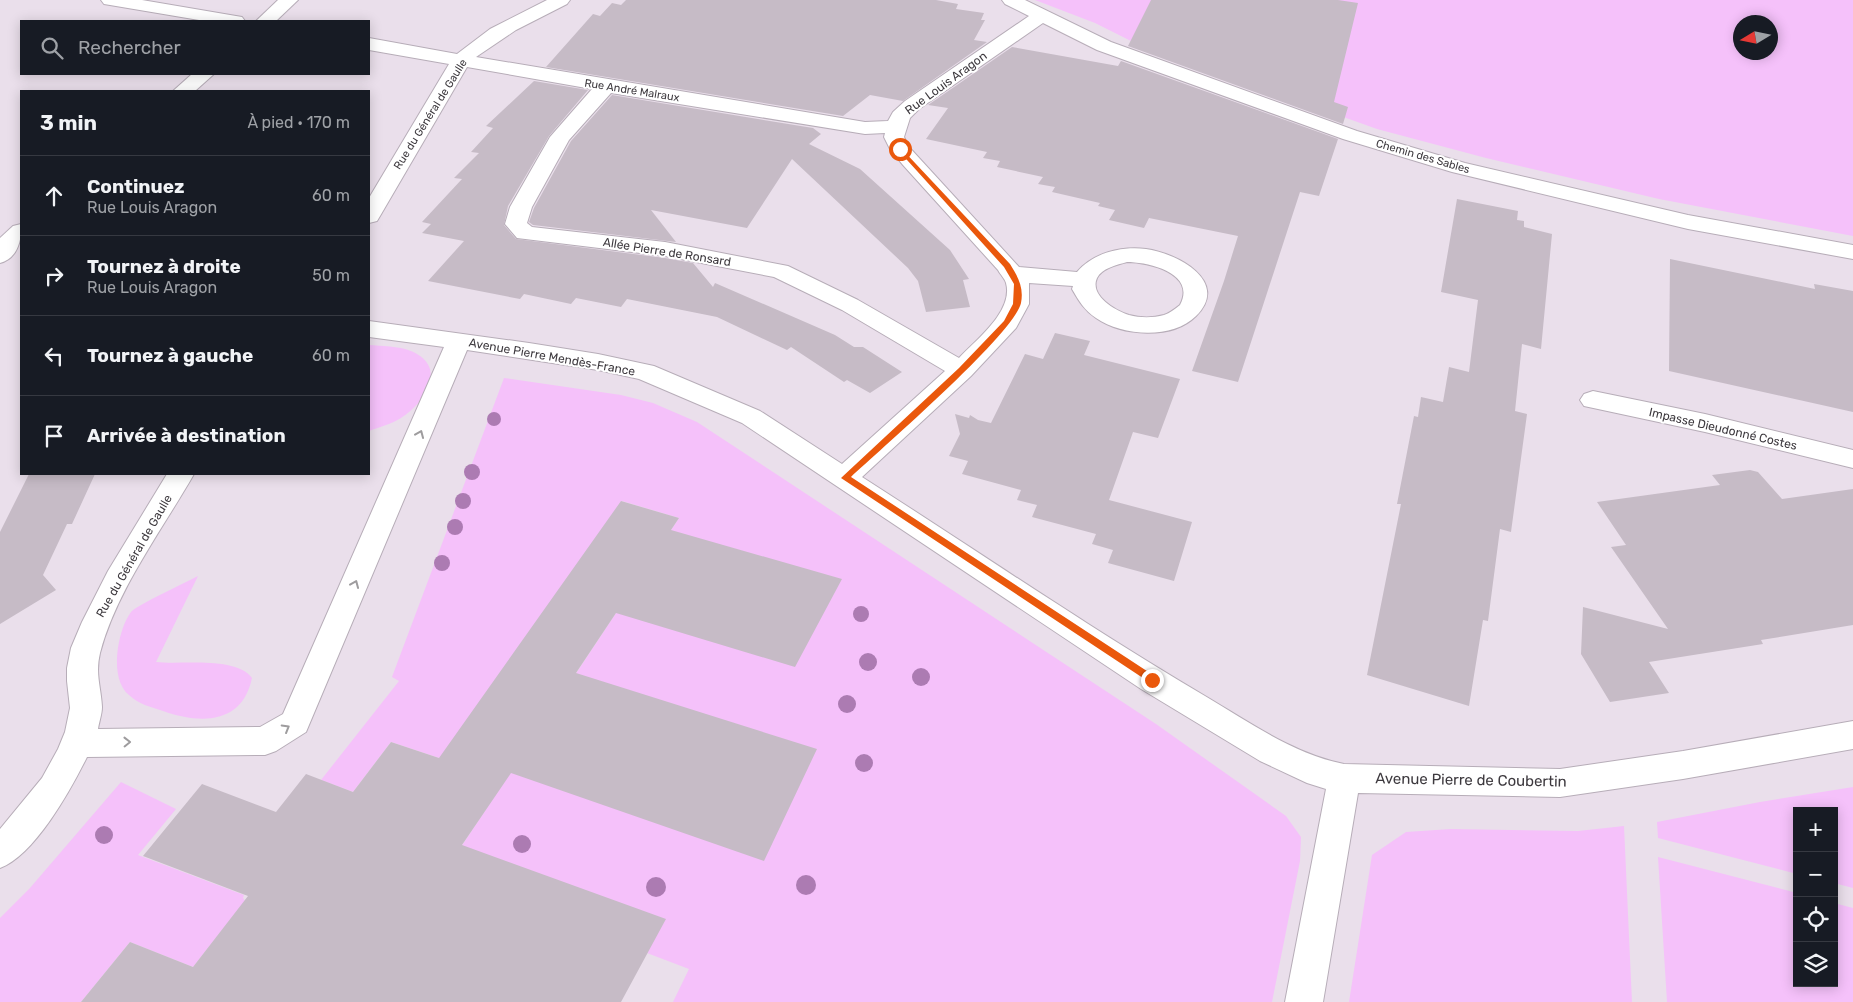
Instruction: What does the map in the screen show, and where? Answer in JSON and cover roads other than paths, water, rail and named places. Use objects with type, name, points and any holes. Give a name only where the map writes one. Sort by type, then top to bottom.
[{"type":"street","points":[[110,0],[230,20]]},
{"type":"street","points":[[266,20],[289,0]]},
{"type":"street","name":"Rue du Général de Gaulle","points":[[370,214],[462,60],[478,45],[501,30],[561,0]]},
{"type":"street","name":"Chemin des Sables","points":[[1011,0],[1104,46],[1350,135],[1459,168],[1688,222],[1853,252]]},
{"type":"street","name":"Rue Louis Aragon","points":[[845,478],[962,370],[1007,322],[1017,304],[1018,284],[1007,266],[900,149],[894,137],[900,116],[912,105],[1041,16]]},
{"type":"street","name":"Rue André Malraux","points":[[370,44],[606,86],[865,128],[897,127]]},
{"type":"street","points":[[184,90],[203,75]]},
{"type":"street","name":"Allée Pierre de Ronsard","points":[[606,86],[560,138],[521,207],[516,224],[525,233],[665,249],[780,272],[850,305],[962,370]]},
{"type":"street","points":[[20,232],[6,245],[0,257],[20,263]]},
{"type":"street","points":[[1012,274],[1084,280]]},
{"type":"street","name":"Avenue Pierre Mendès-France","points":[[370,329],[598,362],[645,372],[751,417],[1152,680],[1271,751],[1319,773],[1344,778]]},
{"type":"street","points":[[78,743],[265,740],[295,723],[459,341]]},
{"type":"street","name":"Impasse Dieudonné Costes","points":[[1593,400],[1705,423],[1853,459]]},
{"type":"street","name":"Rue du Général de Gaulle","points":[[0,852],[19,833],[54,788],[78,743],[86,709],[82,678],[86,646],[96,620],[180,475]]},
{"type":"street","name":"Avenue Pierre de Coubertin","points":[[1344,778],[1560,783],[1682,765],[1853,735]]},
{"type":"street","points":[[1304,1002],[1344,778]]}]
